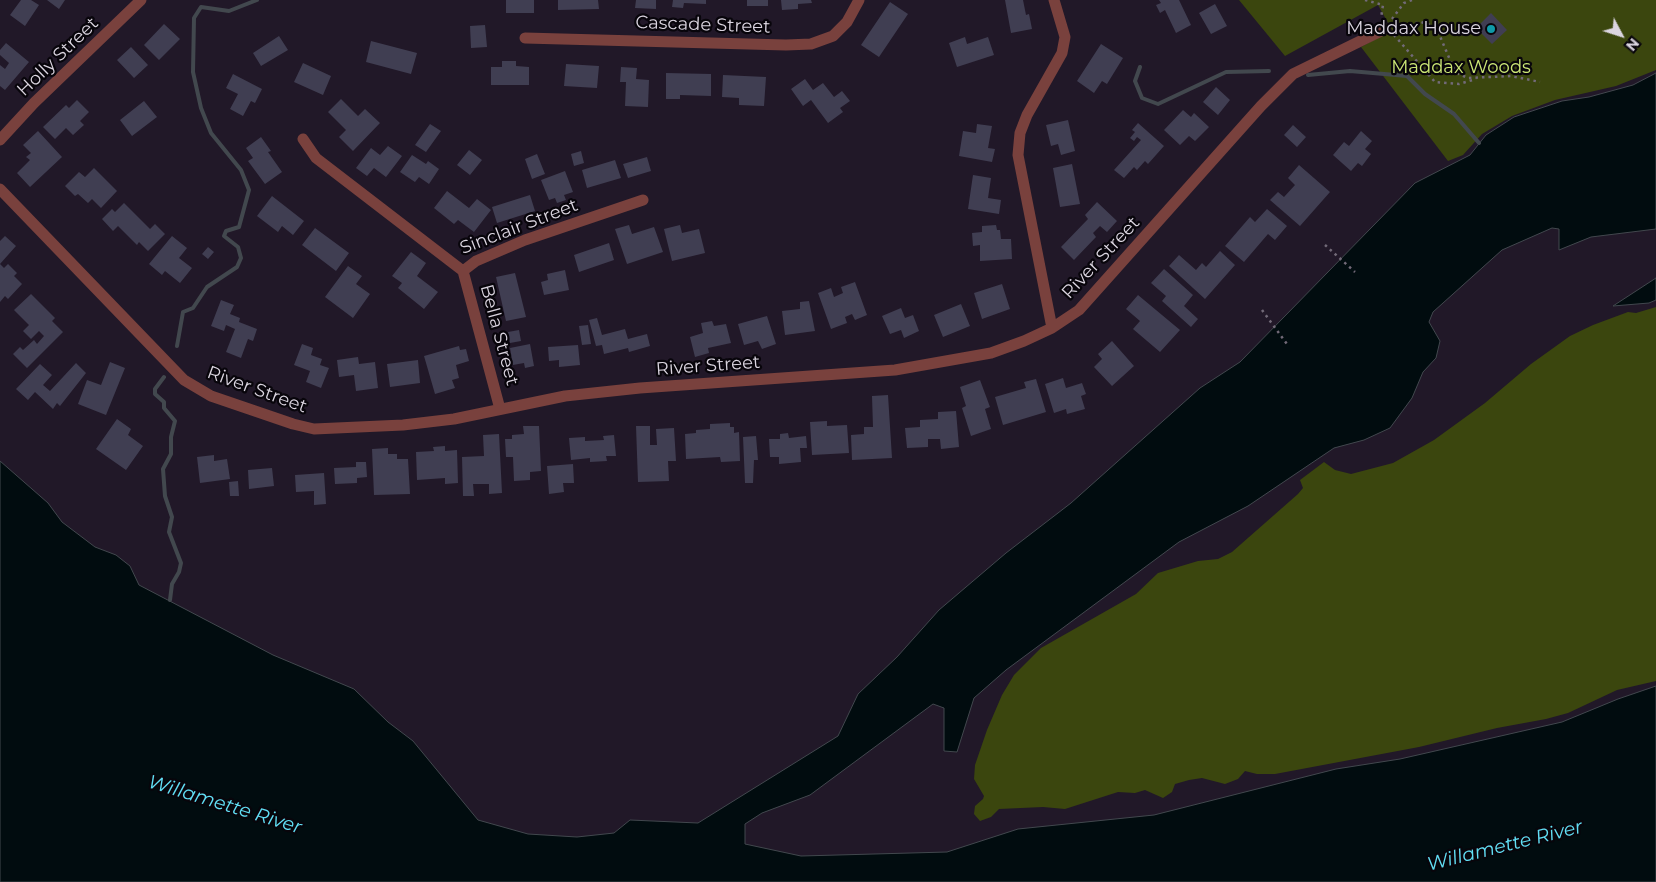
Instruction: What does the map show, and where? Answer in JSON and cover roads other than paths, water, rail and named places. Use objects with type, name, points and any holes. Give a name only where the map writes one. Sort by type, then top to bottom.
[{"type":"street","name":"Holly Street","points":[[0,140],[34,104],[141,0]]},
{"type":"street","name":"Cascade Street","points":[[525,38],[786,45],[811,44],[832,36],[847,22],[859,0]]},
{"type":"street","points":[[1052,328],[1018,155],[1020,133],[1027,114],[1062,53],[1065,37],[1054,0]]},
{"type":"street","name":"River Street","points":[[0,189],[184,380],[211,396],[293,424],[314,429],[402,425],[454,419],[566,396],[631,389],[895,370],[991,353],[1052,328],[1079,310],[1261,106],[1293,74],[1382,30]]},
{"type":"street","name":"Sinclair Street","points":[[303,139],[316,158],[463,271],[476,261],[524,240],[643,200]]},
{"type":"street","name":"Bella Street","points":[[463,271],[500,409]]},
{"type":"water","name":"Willamette River","points":[[1656,73],[1656,229],[1591,237],[1559,250],[1559,229],[1552,228],[1502,250],[1433,312],[1429,322],[1440,341],[1436,358],[1423,372],[1412,398],[1390,428],[1364,440],[1334,448],[1248,506],[1179,542],[1006,670],[974,698],[957,752],[944,751],[944,708],[933,704],[810,795],[762,813],[745,824],[745,844],[801,856],[947,852],[1018,829],[1154,815],[1336,769],[1400,759],[1562,722],[1656,686],[1656,882],[0,882],[0,461],[48,503],[62,522],[95,547],[116,555],[130,566],[139,585],[273,655],[354,689],[388,722],[413,741],[478,820],[528,834],[577,837],[614,833],[630,820],[698,823],[838,736],[858,694],[897,657],[939,610],[1006,553],[1071,503],[1200,388],[1240,362],[1415,183],[1470,155],[1486,135],[1514,117],[1562,101],[1589,97],[1633,85]]},
{"type":"water","points":[[1656,278],[1656,300],[1649,303],[1613,306]]},
{"type":"waterway","points":[[177,346],[183,312],[193,308],[207,287],[237,267],[241,258],[238,247],[224,236],[226,231],[239,227],[249,190],[241,170],[211,133],[201,108],[193,72],[194,18],[201,7],[229,11],[257,0]]},
{"type":"waterway","points":[[1140,67],[1135,81],[1142,98],[1158,104],[1226,72],[1269,71]]},
{"type":"waterway","points":[[1308,75],[1350,71],[1407,76],[1425,94],[1454,114],[1479,143]]},
{"type":"waterway","points":[[164,377],[155,389],[155,394],[164,402],[164,408],[175,421],[171,437],[171,454],[163,469],[165,496],[172,517],[169,532],[181,563],[179,572],[172,584],[170,600]]},
{"type":"place","name":"Maddax House","points":[[1491,29]]},
{"type":"park label","name":"Maddax Woods","points":[[1461,68]]}]
